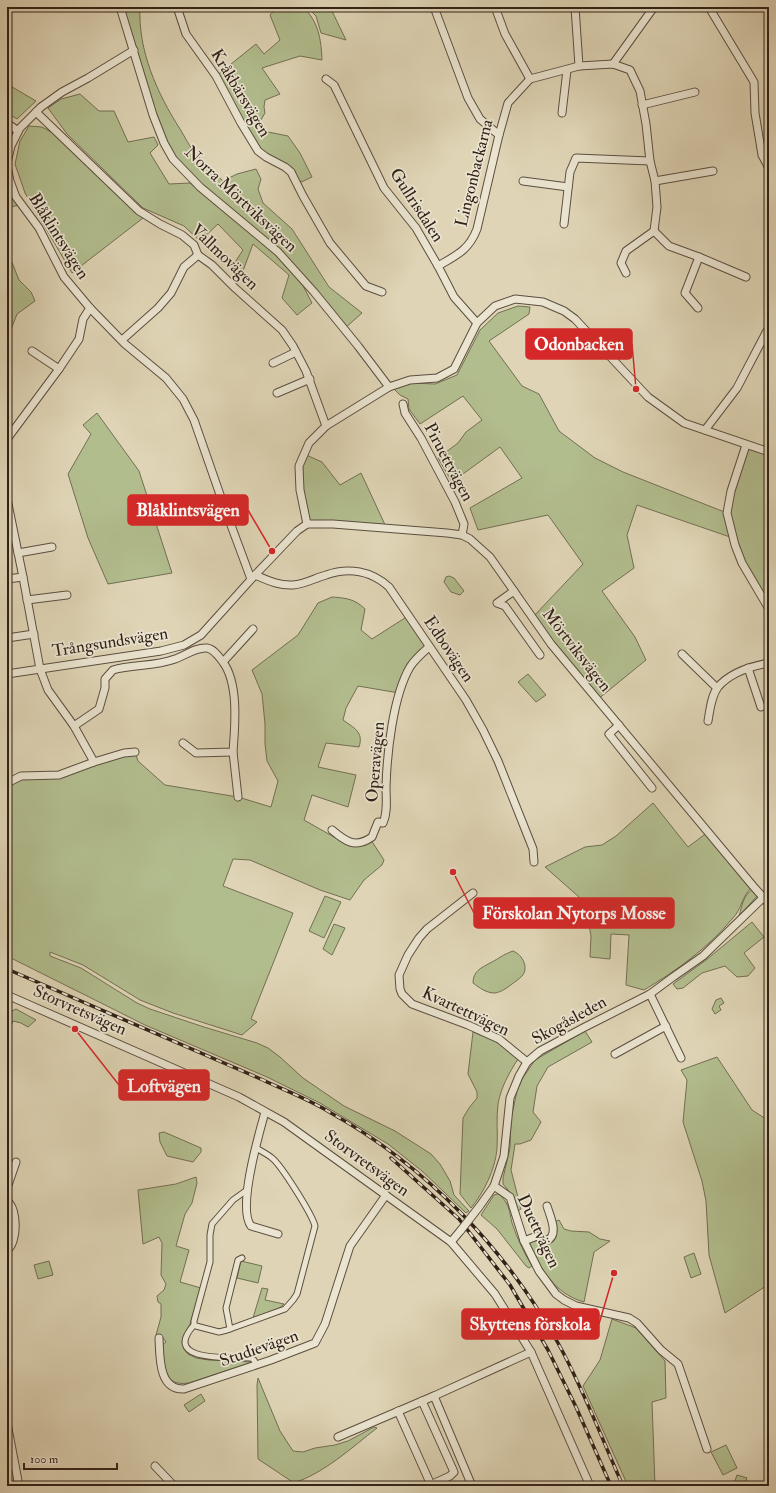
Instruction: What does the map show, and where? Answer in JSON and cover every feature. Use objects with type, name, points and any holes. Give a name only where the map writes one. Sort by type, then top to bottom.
[{"type":"street","name":"Norra Mörtviksvägen","points":[[120,7],[153,115],[164,143],[173,159],[200,187],[278,252],[329,310],[389,388]]},
{"type":"street","name":"Kråkbärsvägen","points":[[177,7],[186,34],[216,76],[258,151],[266,157],[286,167],[330,243],[366,286],[382,292]]},
{"type":"street","points":[[434,7],[468,98],[480,119],[499,135]]},
{"type":"street","points":[[495,7],[505,34],[530,79],[580,66],[613,64],[630,70],[640,91],[646,124],[650,161],[655,181],[657,207],[654,231],[626,251],[621,263],[626,273]]},
{"type":"street","points":[[576,7],[580,66]]},
{"type":"street","points":[[613,64],[654,7]]},
{"type":"street","points":[[710,9],[754,82],[754,112],[762,155],[769,168]]},
{"type":"street","name":"Blåklintsvägen","points":[[134,50],[62,92],[36,112],[20,128],[11,146],[7,164],[10,181],[16,196],[39,228],[64,277],[90,308],[122,340],[166,378],[183,400],[194,420],[225,509],[253,577]]},
{"type":"street","points":[[562,114],[567,70]]},
{"type":"street","name":"Gullrisdalen","points":[[326,79],[334,85],[338,92],[384,188],[416,228],[438,266],[454,298],[477,323]]},
{"type":"street","name":"Lingonbackarna","points":[[438,266],[462,252],[472,240],[477,229],[508,103],[530,79]]},
{"type":"street","points":[[642,105],[695,92]]},
{"type":"street","name":"Vallmovägen","points":[[36,112],[139,211],[182,235],[194,245],[198,254],[212,265],[235,288],[282,330],[296,352],[310,379],[326,426]]},
{"type":"street","points":[[7,124],[18,131]]},
{"type":"street","points":[[564,224],[570,172],[576,158],[650,161]]},
{"type":"street","points":[[655,181],[713,171]]},
{"type":"street","points":[[523,181],[568,187]]},
{"type":"street","points":[[654,231],[669,246],[699,257],[746,278]]},
{"type":"street","points":[[122,340],[158,308],[171,293],[184,267],[198,254]]},
{"type":"street","points":[[698,308],[685,293],[699,257]]},
{"type":"street","points":[[307,524],[300,490],[299,466],[309,444],[326,426],[389,388],[410,380],[437,378],[454,368],[477,323],[495,306],[515,299],[543,302],[564,310],[582,324],[648,397],[684,423],[769,452]]},
{"type":"street","points":[[7,439],[79,339],[83,319],[90,308]]},
{"type":"street","points":[[705,430],[737,388],[769,327]]},
{"type":"street","points":[[32,351],[59,368]]},
{"type":"street","points":[[273,363],[296,352]]},
{"type":"street","points":[[277,393],[310,379]]},
{"type":"street","name":"Piruettvägen","points":[[403,404],[405,413],[421,438],[455,502],[464,524],[462,535]]},
{"type":"street","points":[[746,445],[731,491],[727,513],[735,545],[742,563],[769,609]]},
{"type":"street","points":[[7,499],[8,513],[28,600],[40,669],[48,690],[74,726],[94,762]]},
{"type":"street","name":"Trångsundsvägen","points":[[7,674],[161,651],[184,645],[201,635],[253,577],[297,531],[307,524]]},
{"type":"street","name":"Mörtviksvägen","points":[[307,524],[333,524],[446,533],[462,535],[470,539],[490,557],[551,644],[753,886],[766,895],[769,904]]},
{"type":"street","points":[[18,553],[52,547]]},
{"type":"street","name":"Edbovägen","points":[[253,577],[280,584],[293,585],[326,575],[342,572],[358,572],[374,576],[389,587],[466,700],[483,730],[498,761],[533,849],[534,862]]},
{"type":"street","points":[[7,579],[23,577]]},
{"type":"street","points":[[514,591],[497,603],[505,606],[540,655]]},
{"type":"street","points":[[28,600],[67,595]]},
{"type":"street","points":[[223,662],[252,629]]},
{"type":"street","points":[[7,638],[34,634]]},
{"type":"street","name":"Operavägen","points":[[332,830],[341,838],[350,843],[359,842],[372,837],[378,822],[382,823],[386,816],[386,786],[392,728],[399,692],[417,658],[429,647]]},
{"type":"street","points":[[74,726],[99,709],[105,688],[105,679],[113,670],[153,665],[208,648],[217,654],[226,666],[233,692],[236,718],[233,752],[238,797]]},
{"type":"street","points":[[682,654],[718,688]]},
{"type":"street","points":[[708,721],[713,697],[718,688],[728,679],[748,668],[769,663]]},
{"type":"street","points":[[748,668],[761,706]]},
{"type":"street","points":[[619,726],[609,734],[652,788]]},
{"type":"street","points":[[183,743],[196,753],[233,752]]},
{"type":"street","points":[[7,782],[21,776],[59,776],[94,762],[124,753],[135,752]]},
{"type":"street","name":"Kvartettvägen","points":[[473,893],[427,928],[419,938],[408,955],[399,975],[400,989],[402,994],[412,1004],[468,1025],[499,1039],[527,1062]]},
{"type":"street","name":"Skogåsleden","points":[[451,1242],[494,1186],[504,1156],[510,1098],[519,1076],[527,1062],[540,1051],[650,994],[703,956],[766,895]]},
{"type":"street","points":[[650,994],[681,1058]]},
{"type":"street","name":"Storvretsvägen","points":[[7,995],[233,1094],[284,1122],[451,1242],[495,1294],[531,1352],[590,1486]]},
{"type":"street","points":[[615,1054],[666,1026]]},
{"type":"street","points":[[265,1112],[248,1190],[247,1212],[249,1223],[255,1228],[278,1234]]},
{"type":"street","points":[[194,1325],[219,1332],[230,1329],[285,1310],[293,1300],[298,1290],[315,1226],[314,1220],[273,1158],[256,1148]]},
{"type":"street","points":[[7,1188],[16,1162]]},
{"type":"street","name":"Duettvägen","points":[[494,1186],[510,1197],[524,1241],[539,1271],[550,1287],[560,1297],[576,1306],[629,1318],[637,1322],[661,1350],[678,1364],[707,1449]]},
{"type":"street","points":[[248,1190],[233,1200],[212,1224],[210,1235],[210,1262],[194,1325],[189,1330],[185,1340],[186,1347],[192,1353],[213,1357],[251,1358],[254,1360],[256,1365]]},
{"type":"street","name":"Studievägen","points":[[159,1338],[161,1368],[165,1378],[168,1384],[175,1388],[184,1389],[256,1365],[315,1343],[325,1324],[350,1246],[386,1195]]},
{"type":"street","points":[[7,1201],[13,1207],[14,1214],[14,1239],[12,1245],[7,1250]]},
{"type":"street","points":[[524,1241],[537,1236],[546,1241],[550,1239],[553,1234],[553,1228],[547,1206]]},
{"type":"street","points":[[230,1329],[226,1308],[238,1260],[242,1258]]},
{"type":"street","points":[[338,1437],[531,1352]]},
{"type":"street","points":[[434,1396],[472,1486]]},
{"type":"street","points":[[398,1411],[429,1485],[450,1476],[454,1472],[422,1401]]},
{"type":"street","points":[[7,1423],[18,1486]]},
{"type":"street","points":[[155,1466],[174,1486]]},
{"type":"green space","points":[[120,7],[140,7],[142,40],[151,71],[164,101],[193,150],[223,181],[237,174],[256,169],[261,179],[258,189],[263,203],[292,229],[329,287],[362,313],[344,329],[278,252],[200,187],[164,143]]},
{"type":"green space","points":[[277,7],[303,7],[316,25],[321,45],[322,60],[300,56],[262,68],[280,94],[265,100],[265,113],[259,123],[268,132],[288,136],[300,153],[312,177],[297,184],[291,172],[258,151],[216,76],[256,44],[264,54],[280,40],[270,15]]},
{"type":"green space","points":[[307,7],[330,7],[346,40],[321,33],[316,16]]},
{"type":"green space","points":[[7,84],[36,101],[17,119],[7,113]]},
{"type":"green space","points":[[80,94],[99,111],[114,111],[128,142],[154,137],[158,145],[150,153],[169,184],[190,183],[276,255],[301,282],[312,303],[297,315],[282,298],[289,275],[253,244],[240,279],[230,270],[243,250],[218,224],[200,241],[184,226],[143,208],[67,134],[48,108],[61,99]]},
{"type":"green space","points":[[29,126],[42,127],[55,134],[136,213],[143,218],[72,273],[25,193],[15,164],[20,141]]},
{"type":"green space","points":[[7,176],[19,205],[7,208]]},
{"type":"green space","points":[[7,250],[19,280],[31,292],[35,301],[17,314],[7,340]]},
{"type":"green space","points":[[518,306],[530,307],[529,314],[489,341],[522,386],[539,394],[559,431],[595,458],[623,472],[727,513],[746,445],[769,452],[769,610],[733,538],[637,505],[627,535],[634,568],[602,591],[635,637],[646,660],[597,700],[533,617],[583,564],[548,515],[478,530],[470,508],[522,478],[500,447],[452,482],[438,458],[458,443],[466,432],[482,420],[463,396],[420,424],[409,409],[408,399],[400,395],[394,389],[411,383],[435,384],[457,375],[480,330],[498,313]]},
{"type":"green space","points":[[97,413],[139,471],[172,573],[108,584],[88,538],[68,474],[91,434],[83,425]]},
{"type":"green space","points":[[304,454],[322,462],[340,485],[361,473],[387,529],[307,524],[299,466]]},
{"type":"green space","points":[[449,576],[454,578],[464,591],[460,595],[451,592],[444,582],[446,577]]},
{"type":"green space","points":[[332,597],[350,600],[358,603],[365,609],[361,630],[372,639],[408,616],[429,647],[417,658],[399,693],[358,686],[346,708],[343,720],[354,728],[359,734],[359,747],[326,743],[318,767],[356,775],[348,807],[312,795],[304,820],[348,845],[371,840],[384,860],[382,865],[364,880],[350,900],[320,890],[250,860],[233,859],[223,886],[293,913],[251,1019],[257,1022],[242,1035],[173,1013],[140,1000],[83,965],[50,952],[50,956],[81,968],[137,1003],[150,1009],[257,1043],[268,1048],[303,1078],[344,1106],[395,1131],[431,1154],[440,1164],[450,1181],[454,1195],[469,1211],[466,1213],[422,1171],[388,1144],[320,1103],[267,1077],[145,1025],[7,956],[7,782],[21,776],[52,776],[135,752],[138,761],[165,785],[238,797],[271,807],[278,781],[267,761],[262,694],[252,670],[298,635],[318,603]]},
{"type":"green space","points":[[528,674],[546,695],[536,702],[518,682]]},
{"type":"green space","points":[[653,803],[688,847],[708,832],[753,886],[746,895],[736,915],[713,940],[680,967],[644,990],[626,985],[629,935],[611,934],[610,959],[590,957],[591,936],[588,920],[579,897],[545,867],[585,847],[602,845],[616,836]]},
{"type":"green space","points":[[753,889],[758,895],[739,916],[745,898]]},
{"type":"green space","points":[[325,896],[341,902],[324,938],[309,931]]},
{"type":"green space","points":[[752,922],[764,937],[744,953],[755,968],[748,976],[737,977],[725,966],[702,973],[683,988],[677,989],[673,984],[706,960]]},
{"type":"green space","points":[[334,924],[345,928],[332,955],[323,949]]},
{"type":"green space","points":[[513,951],[520,955],[525,966],[524,973],[517,980],[504,990],[495,993],[486,991],[473,983],[474,976],[478,970]]},
{"type":"green space","points":[[721,998],[724,1003],[719,1006],[721,1010],[715,1014],[712,1009],[716,1000]]},
{"type":"green space","points":[[16,1009],[36,1020],[28,1027],[13,1021],[10,1029],[7,1029],[7,1022],[10,1012]]},
{"type":"green space","points":[[585,1031],[592,1042],[548,1067],[537,1086],[533,1112],[541,1122],[531,1140],[520,1144],[515,1144],[511,1170],[521,1209],[518,1211],[512,1195],[503,1184],[510,1148],[511,1119],[517,1091],[522,1079],[535,1060]]},
{"type":"green space","points":[[473,1032],[501,1044],[518,1059],[506,1080],[499,1098],[497,1115],[497,1149],[494,1165],[484,1188],[471,1208],[460,1194],[463,1118],[477,1098],[477,1092],[468,1074]]},
{"type":"green space","points":[[717,1057],[752,1110],[769,1121],[769,1284],[725,1313],[709,1255],[706,1201],[702,1181],[683,1122],[687,1080],[681,1070]]},
{"type":"green space","points":[[164,1132],[201,1148],[201,1152],[193,1162],[167,1156],[160,1142],[159,1133]]},
{"type":"green space","points":[[196,1177],[197,1183],[192,1203],[185,1214],[176,1246],[189,1250],[180,1282],[201,1288],[190,1324],[182,1342],[188,1354],[196,1358],[252,1362],[189,1383],[180,1383],[174,1382],[166,1373],[162,1345],[166,1342],[161,1335],[156,1335],[161,1317],[161,1304],[158,1302],[157,1296],[164,1290],[166,1284],[161,1275],[162,1243],[159,1237],[143,1244],[138,1190],[176,1184]]},
{"type":"green space","points":[[494,1195],[500,1195],[507,1205],[516,1234],[523,1251],[532,1266],[529,1268],[497,1229],[481,1215]]},
{"type":"green space","points":[[559,1220],[564,1229],[589,1232],[600,1239],[610,1241],[594,1252],[584,1302],[565,1293],[557,1287],[538,1262],[529,1242],[533,1240],[545,1244],[550,1243],[556,1234],[554,1222]]},
{"type":"green space","points":[[694,1253],[701,1274],[691,1278],[684,1257]]},
{"type":"green space","points":[[49,1261],[53,1275],[38,1279],[34,1265]]},
{"type":"green space","points":[[241,1261],[262,1266],[258,1283],[237,1278]]},
{"type":"green space","points":[[262,1288],[268,1289],[265,1300],[284,1304],[277,1310],[253,1318]]},
{"type":"green space","points":[[612,1319],[636,1328],[665,1361],[666,1398],[652,1402],[655,1486],[628,1486],[583,1386],[600,1360]]},
{"type":"green space","points":[[258,1378],[280,1431],[293,1451],[303,1452],[315,1448],[335,1445],[348,1441],[374,1427],[377,1428],[317,1473],[294,1483],[258,1459]]},
{"type":"green space","points":[[201,1394],[205,1401],[189,1412],[184,1405]]},
{"type":"green space","points":[[726,1445],[737,1468],[723,1475],[711,1452]]},
{"type":"green space","points":[[737,1475],[747,1478],[744,1486],[733,1486]]},
{"type":"railway","points":[[7,969],[315,1104],[366,1134],[431,1184],[488,1242],[514,1274],[537,1308],[558,1343],[576,1378],[623,1486]]},
{"type":"railway","points":[[391,1158],[459,1219],[510,1285],[548,1350],[576,1407],[611,1486]]},
{"type":"place","name":"Odonbacken","points":[[636,389]]},
{"type":"place","name":"Blåklintsvägen","points":[[272,551]]},
{"type":"place","name":"Förskolan Nytorps Mosse","points":[[453,872]]},
{"type":"place","name":"Loftvägen","points":[[75,1029]]},
{"type":"place","name":"Skyttens förskola","points":[[614,1273]]}]
